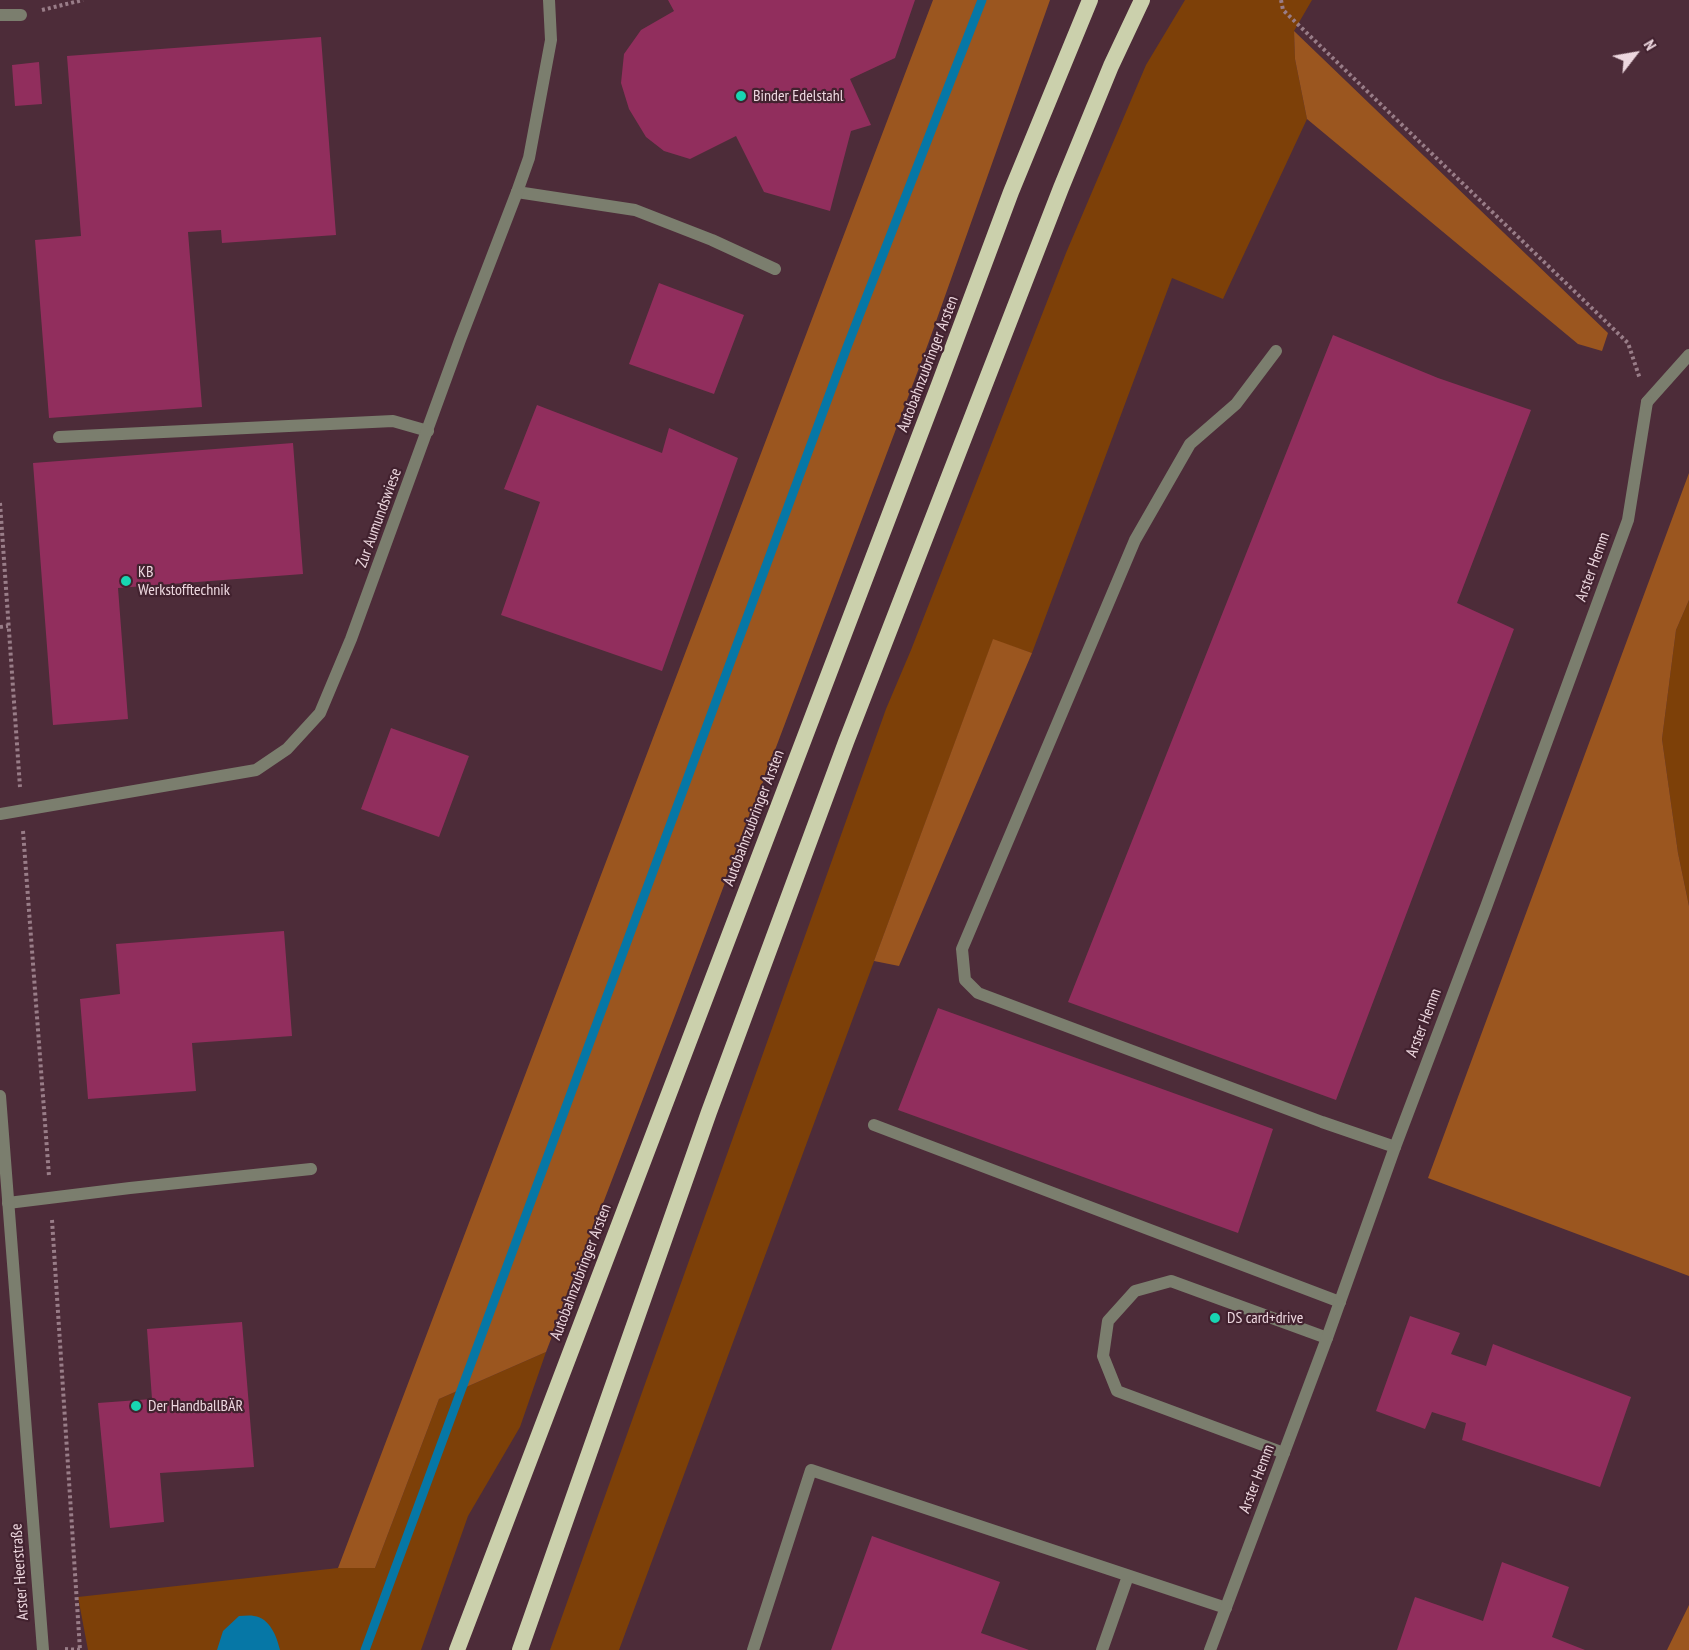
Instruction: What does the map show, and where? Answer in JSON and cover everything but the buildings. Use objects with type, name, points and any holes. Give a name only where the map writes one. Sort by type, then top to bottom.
[{"type":"highway","name":"Autobahnzubringer Arsten","points":[[457,1650],[1011,192],[1090,0]]},
{"type":"highway","points":[[520,1650],[709,1112],[846,742],[1070,166],[1110,66],[1142,0]]},
{"type":"street","name":"Zur Aumundswiese","points":[[0,814],[256,770],[287,749],[320,713],[351,639],[529,158],[551,40],[549,0]]},
{"type":"street","points":[[0,15],[21,15]]},
{"type":"street","points":[[517,192],[635,210],[711,240],[775,269]]},
{"type":"street","points":[[1276,351],[1236,404],[1190,444],[1135,540],[963,949],[965,980],[978,993],[1311,1118],[1395,1147]]},
{"type":"street","points":[[1647,402],[1689,355]]},
{"type":"street","name":"Arster Hemm","points":[[1210,1650],[1628,520],[1647,402]]},
{"type":"street","points":[[59,437],[393,421],[428,431]]},
{"type":"street","name":"Arster Heerstraße","points":[[0,1096],[43,1650]]},
{"type":"street","points":[[874,1125],[1340,1302]]},
{"type":"street","points":[[8,1203],[312,1168]]},
{"type":"street","points":[[1284,1453],[1117,1391],[1103,1356],[1108,1321],[1135,1291],[1172,1281],[1327,1338]]},
{"type":"street","points":[[753,1650],[811,1470],[1226,1608]]},
{"type":"street","points":[[1102,1650],[1128,1576]]},
{"type":"path","points":[[21,15],[83,0]]},
{"type":"path","points":[[1281,0],[1283,10],[1628,343],[1647,402]]},
{"type":"path","points":[[0,503],[80,1650]]},
{"type":"path","points":[[0,627],[8,626]]},
{"type":"shaded area","points":[[933,0],[1050,0],[928,344],[674,1018],[546,1352],[439,1399],[375,1568],[338,1568]]},
{"type":"shaded area","points":[[1185,0],[1312,0],[1294,31],[1295,59],[1307,119],[1223,299],[1172,278],[1032,653],[993,640],[619,1650],[550,1650],[886,709],[1066,253],[1146,65]]},
{"type":"shaded area","points":[[1294,31],[1608,333],[1602,351],[1578,344],[1307,119],[1295,59]]},
{"type":"shaded area","points":[[1689,473],[1689,600],[1676,630],[1662,739],[1678,853],[1689,906],[1689,1276],[1428,1178]]},
{"type":"shaded area","points":[[1689,600],[1689,906],[1678,853],[1662,739],[1676,630]]},
{"type":"shaded area","points":[[993,639],[1032,653],[899,966],[874,961]]},
{"type":"shaded area","points":[[546,1352],[520,1427],[468,1516],[421,1650],[88,1650],[78,1597],[338,1568],[375,1568],[439,1399]]},
{"type":"shaded area","points":[[1689,1605],[1689,1650],[1667,1650]]},
{"type":"water","points":[[239,1616],[254,1616],[264,1620],[275,1634],[280,1650],[217,1650],[223,1631]]},
{"type":"waterway","points":[[365,1650],[847,347],[982,0]]},
{"type":"place","name":"Binder Edelstahl","points":[[741,96]]},
{"type":"place","name":"KB Werkstofftechnik","points":[[126,581]]},
{"type":"place","name":"DS card+drive","points":[[1215,1318]]},
{"type":"place","name":"Der HandballBÄR","points":[[136,1406]]}]
